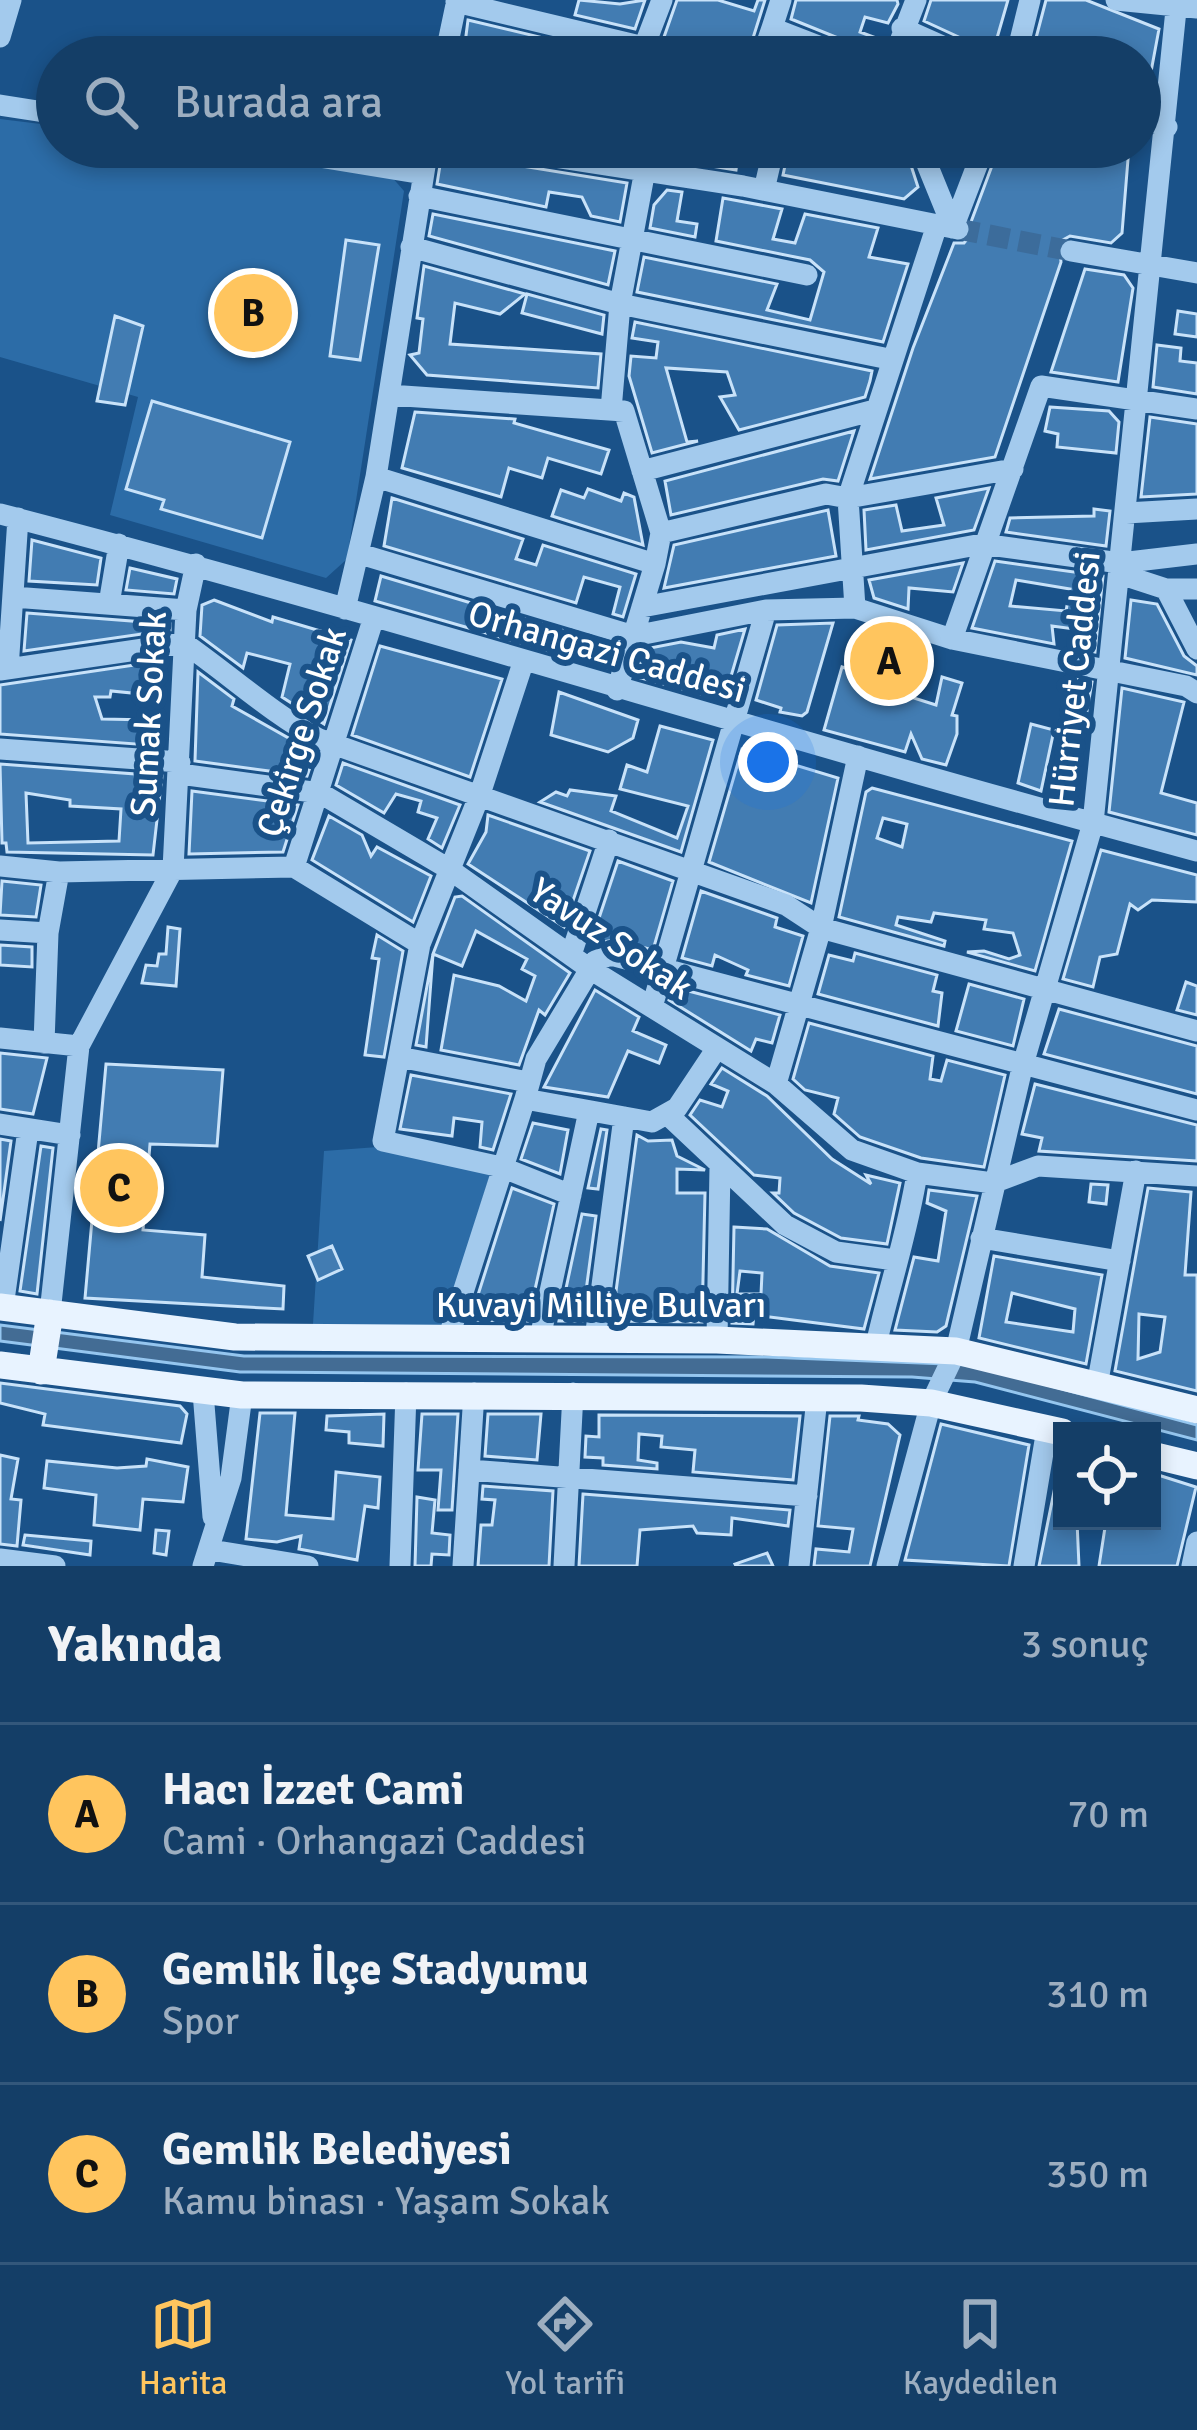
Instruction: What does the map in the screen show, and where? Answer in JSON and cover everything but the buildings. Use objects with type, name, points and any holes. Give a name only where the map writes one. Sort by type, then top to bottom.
[{"type":"main road","name":"Kuvayi Milliye Bulvarı","points":[[2,1307],[46,1342],[203,1392],[817,1398],[944,1376],[1097,1385],[1197,1410]]},
{"type":"main road","name":"Kuvayi Milliye Bulvarı","points":[[0,1365],[46,1342],[235,1337],[876,1345],[1053,1430]]},
{"type":"main road","points":[[1161,1457],[1197,1466]]},
{"type":"street","points":[[0,37],[11,0]]},
{"type":"street","points":[[648,36],[662,0]]},
{"type":"street","points":[[769,36],[781,0]]},
{"type":"street","points":[[900,36],[916,0]]},
{"type":"street","points":[[1021,36],[1030,0]]},
{"type":"street","points":[[1116,0],[1183,5]]},
{"type":"street","points":[[450,36],[456,1],[584,36]]},
{"type":"street","name":"Hürriyet Caddesi","points":[[891,1565],[981,1238],[1022,1068],[1093,823],[1112,672],[1148,267],[1183,5]]},
{"type":"street","points":[[772,28],[783,36]]},
{"type":"street","points":[[902,28],[920,36]]},
{"type":"street","points":[[0,105],[36,111]]},
{"type":"street","points":[[1161,125],[1167,127]]},
{"type":"street","points":[[348,168],[632,239],[806,275]]},
{"type":"street","points":[[345,609],[376,477],[424,168]]},
{"type":"street","points":[[639,168],[949,227]]},
{"type":"street","points":[[764,190],[769,168]]},
{"type":"street","points":[[928,168],[949,227]]},
{"type":"street","points":[[855,608],[848,498],[889,359],[975,168]]},
{"type":"street","points":[[610,410],[620,304],[645,170]]},
{"type":"street","points":[[411,247],[620,304],[889,359]]},
{"type":"street","points":[[1071,251],[1197,273]]},
{"type":"street","points":[[952,640],[1041,386],[1197,409]]},
{"type":"street","points":[[389,395],[624,411],[661,533],[616,690]]},
{"type":"street","points":[[642,471],[875,410]]},
{"type":"street","points":[[661,533],[826,494],[848,498],[1012,469]]},
{"type":"street","points":[[376,477],[655,564]]},
{"type":"street","points":[[1126,513],[1197,509]]},
{"type":"street","points":[[9,516],[13,597],[4,670],[184,643],[250,688],[280,718],[335,744],[786,905],[821,928],[1197,1031]]},
{"type":"street","name":"Orhangazi Caddesi","points":[[9,516],[196,564],[523,664],[1197,851]]},
{"type":"street","points":[[109,604],[119,544]]},
{"type":"street","points":[[642,607],[982,544],[1120,568],[1166,589],[1197,589]]},
{"type":"street","points":[[359,554],[634,636],[766,610],[855,608],[952,640],[1186,686],[1197,693]]},
{"type":"street","points":[[1120,568],[1197,554]]},
{"type":"street","name":"Sumak Sokak","points":[[173,869],[186,610],[196,564]]},
{"type":"street","points":[[1166,589],[1197,649]]},
{"type":"street","points":[[13,597],[186,610]]},
{"type":"street","points":[[652,1007],[695,871],[766,610]]},
{"type":"street","name":"Çekirge Sokak","points":[[294,867],[374,617]]},
{"type":"street","points":[[523,664],[480,794],[420,944],[383,1141],[501,1168],[571,1195]]},
{"type":"street","name":"Yavuz Sokak","points":[[0,749],[180,768],[320,793],[449,869],[590,969],[776,1084],[853,1150],[917,1173],[993,1183]]},
{"type":"street","points":[[776,1084],[821,928],[858,756]]},
{"type":"street","points":[[571,955],[609,840]]},
{"type":"street","points":[[0,866],[59,872],[294,867],[420,944]]},
{"type":"street","points":[[46,1342],[80,1046],[173,869]]},
{"type":"street","points":[[44,1043],[48,933],[59,872]]},
{"type":"street","points":[[0,930],[48,933]]},
{"type":"street","points":[[448,1340],[536,1059],[590,969],[604,955],[1197,1111]]},
{"type":"street","points":[[0,1038],[80,1046]]},
{"type":"street","points":[[399,1057],[589,1111],[652,1122],[677,1108],[717,1048]]},
{"type":"street","points":[[540,1338],[589,1111]]},
{"type":"street","points":[[667,1114],[785,1225],[836,1252],[896,1260]]},
{"type":"street","points":[[595,1340],[624,1117]]},
{"type":"street","points":[[0,1124],[70,1135]]},
{"type":"street","points":[[2,1307],[28,1130]]},
{"type":"street","points":[[993,1183],[1038,1166],[1197,1176]]},
{"type":"street","points":[[718,1340],[720,1167]]},
{"type":"street","points":[[1097,1385],[1136,1171]]},
{"type":"street","points":[[876,1345],[896,1260],[908,1232],[917,1173]]},
{"type":"street","points":[[981,1238],[1120,1262]]},
{"type":"street","points":[[203,1392],[209,1548]]},
{"type":"street","points":[[400,1566],[406,1393]]},
{"type":"street","points":[[464,1566],[474,1393]]},
{"type":"street","points":[[564,1566],[573,1393]]},
{"type":"street","points":[[209,1548],[231,1478],[242,1395]]},
{"type":"street","points":[[800,1566],[817,1398]]},
{"type":"street","points":[[1024,1566],[1053,1440]]},
{"type":"street","points":[[469,1470],[807,1496]]},
{"type":"street","points":[[209,1548],[308,1566]]},
{"type":"street","points":[[0,1559],[55,1566]]},
{"type":"shaded area","points":[[0,119],[36,123],[36,168],[384,168],[404,191],[347,559],[326,578],[110,515],[138,397],[0,357]]},
{"type":"shaded area","points":[[378,1147],[491,1171],[442,1328],[313,1324],[324,1151]]},
{"type":"shaded area","points":[[0,1325],[244,1356],[766,1357],[972,1365],[1197,1425],[1197,1440],[1161,1431],[1161,1422],[1128,1422],[975,1382],[912,1377],[240,1372],[0,1341]]},
{"type":"tunnel","points":[[958,229],[1071,251]]},
{"type":"place","name":"Gemlik İlçe Stadyumu","points":[[253,313]]},
{"type":"place","name":"Hacı İzzet Cami","points":[[889,661]]},
{"type":"place","name":"Gemlik Belediyesi","points":[[119,1188]]}]
